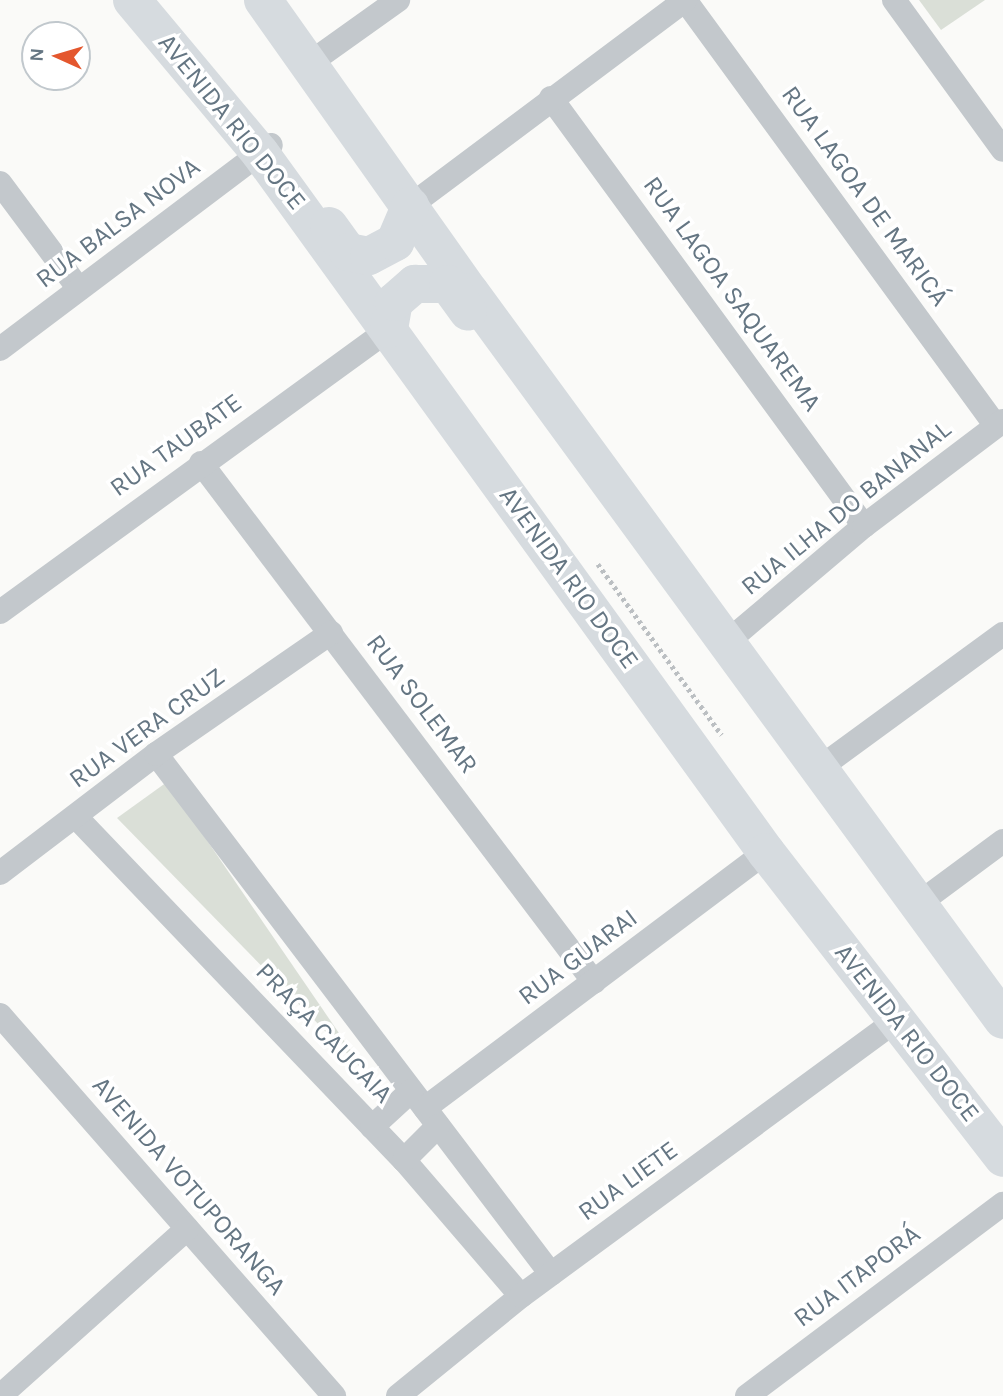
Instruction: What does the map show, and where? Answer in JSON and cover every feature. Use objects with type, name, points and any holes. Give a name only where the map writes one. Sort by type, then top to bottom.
[{"type":"main road","name":"AVENIDA RIO DOCE","points":[[132,0],[214,96],[266,148],[389,328],[766,852],[1003,1158]]},
{"type":"main road","points":[[263,0],[307,65],[588,453],[821,766],[1003,1020]]},
{"type":"main road","points":[[266,148],[348,252],[369,256],[388,248],[400,235],[410,206]]},
{"type":"main road","points":[[389,328],[394,302],[404,290],[431,281],[448,284],[544,420],[588,453]]},
{"type":"main road","points":[[906,1031],[948,1065],[1003,1136]]},
{"type":"street","points":[[307,65],[398,0]]},
{"type":"street","points":[[410,206],[685,0]]},
{"type":"street","name":"RUA LAGOA DE MARICÁ","points":[[685,0],[1000,424]]},
{"type":"street","points":[[894,0],[1003,150]]},
{"type":"street","name":"RUA LAGOA SAQUAREMA","points":[[551,98],[864,526]]},
{"type":"street","name":"RUA BALSA NOVA","points":[[0,349],[266,148]]},
{"type":"street","points":[[0,183],[79,289]]},
{"type":"street","name":"RUA TAUBATE","points":[[0,612],[389,328]]},
{"type":"street","name":"RUA ILHA DO BANANAL","points":[[727,642],[864,526],[1000,424]]},
{"type":"street","name":"RUA SOLEMAR","points":[[201,463],[594,982]]},
{"type":"street","name":"RUA VERA CRUZ","points":[[0,873],[156,754],[331,633]]},
{"type":"street","points":[[821,766],[1003,634]]},
{"type":"street","name":"PRAÇA CAUCAIA","points":[[156,754],[551,1274]]},
{"type":"street","name":"PRAÇA CAUCAIA","points":[[76,817],[404,1160],[522,1296]]},
{"type":"street","points":[[918,904],[1003,841]]},
{"type":"street","name":"RUA GUARAI","points":[[425,1109],[766,852]]},
{"type":"street","name":"AVENIDA VOTUPORANGA","points":[[0,1016],[334,1396]]},
{"type":"street","name":"RUA LIETE","points":[[398,1396],[551,1274],[906,1031]]},
{"type":"street","points":[[372,1127],[425,1109]]},
{"type":"street","points":[[404,1160],[425,1109]]},
{"type":"street","name":"RUA ITAPORÁ","points":[[747,1396],[1003,1203]]},
{"type":"street","points":[[0,1396],[187,1229]]},
{"type":"shaded area","points":[[919,0],[985,0],[941,30]]},
{"type":"shaded area","points":[[167,782],[367,1074],[117,818]]}]
